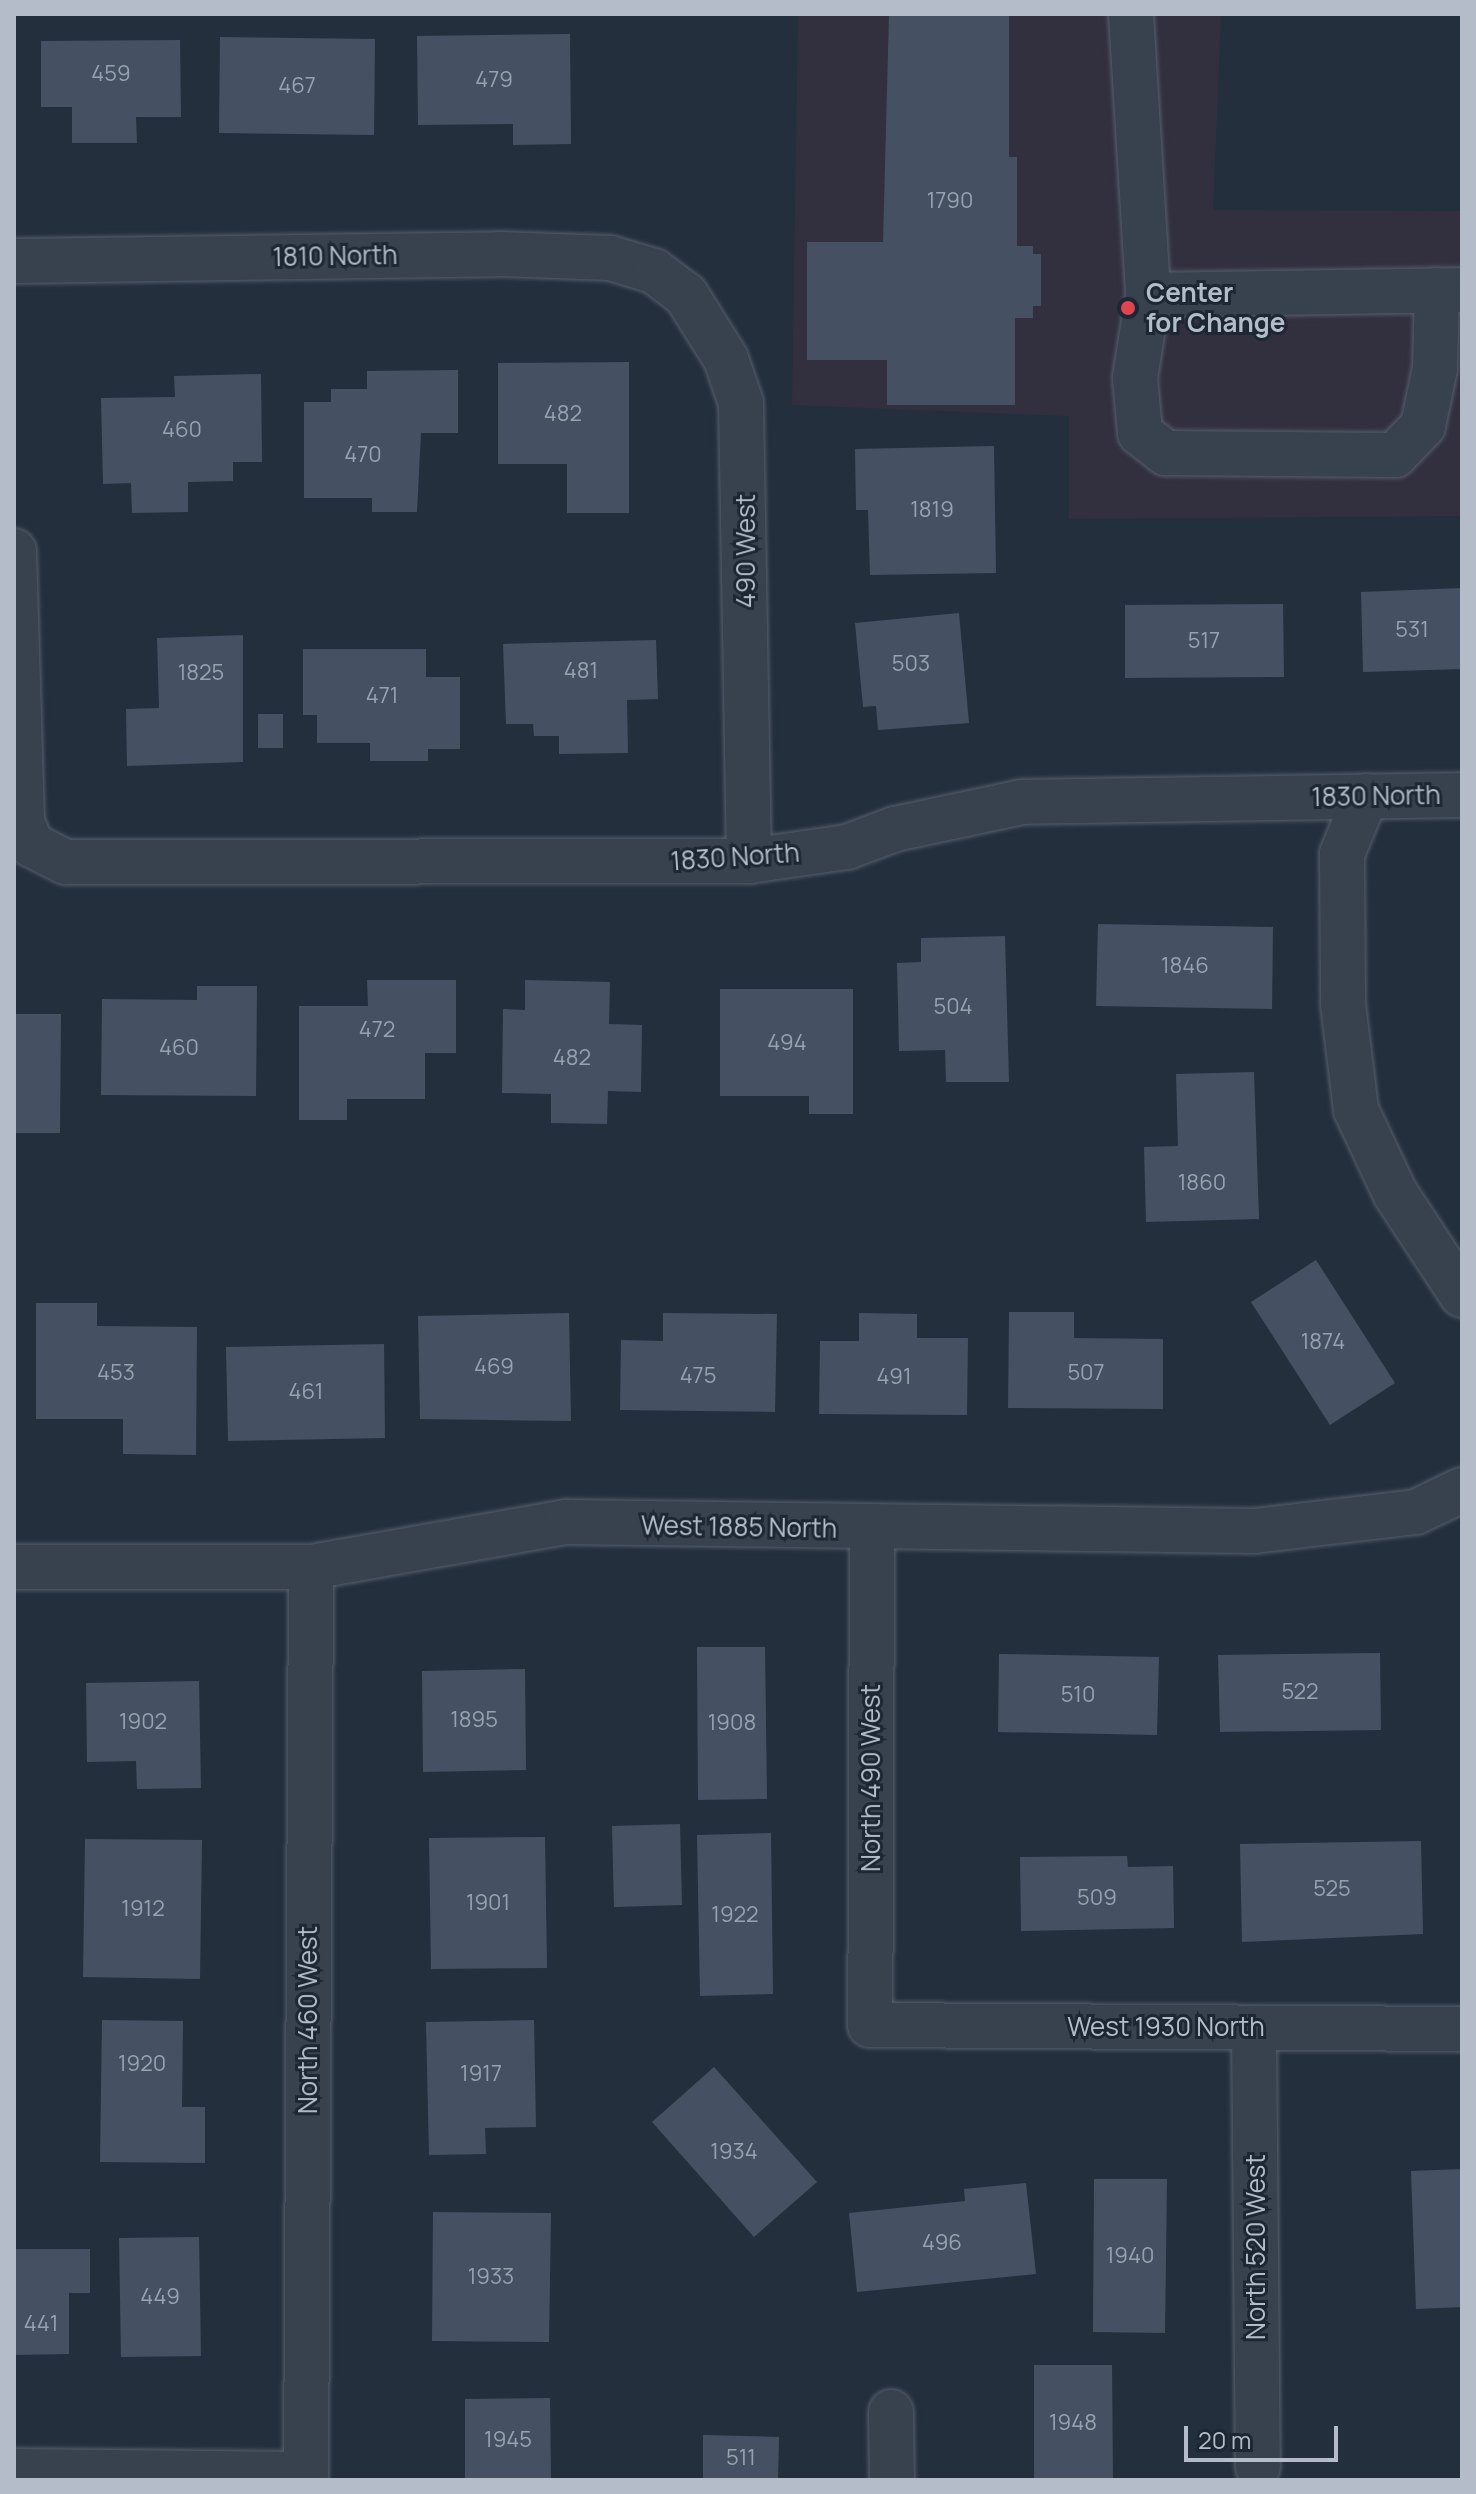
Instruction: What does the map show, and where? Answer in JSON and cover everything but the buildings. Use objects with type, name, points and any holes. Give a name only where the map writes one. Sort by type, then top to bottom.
[{"type":"street","points":[[1131,14],[1148,295],[1135,378],[1140,433],[1166,453],[1395,455],[1423,426],[1450,290],[1148,295]]},
{"type":"street","name":"1810 North","points":[[14,261],[500,254],[610,258],[654,271]]},
{"type":"street","name":"490 West","points":[[654,271],[702,316],[726,359],[741,403],[749,861]]},
{"type":"street","name":"1830 North","points":[[14,551],[22,822],[32,845],[42,853],[66,862],[104,866],[749,861],[847,847],[895,829],[1022,802],[1462,795]]},
{"type":"street","points":[[1366,796],[1342,854],[1343,1004],[1356,1110],[1395,1193],[1462,1295]]},
{"type":"street","name":"West 1885 North","points":[[14,1567],[311,1567],[566,1522],[872,1530],[1254,1531],[1416,1512],[1462,1490]]},
{"type":"street","name":"North 490 West","points":[[870,2025],[872,1530]]},
{"type":"street","name":"North 460 West","points":[[14,2471],[306,2474],[311,1567]]},
{"type":"street","name":"West 1930 North","points":[[870,2025],[1462,2029]]},
{"type":"street","name":"North 520 West","points":[[1254,2028],[1258,2467]]},
{"type":"street","points":[[891,2412],[892,2480]]},
{"type":"shaded area","name":"Center for Change","points":[[798,14],[1221,14],[1213,210],[1462,211],[1462,516],[1069,519],[1069,416],[792,405]]},
{"type":"place","name":"Center for Change","points":[[1128,308]]}]
